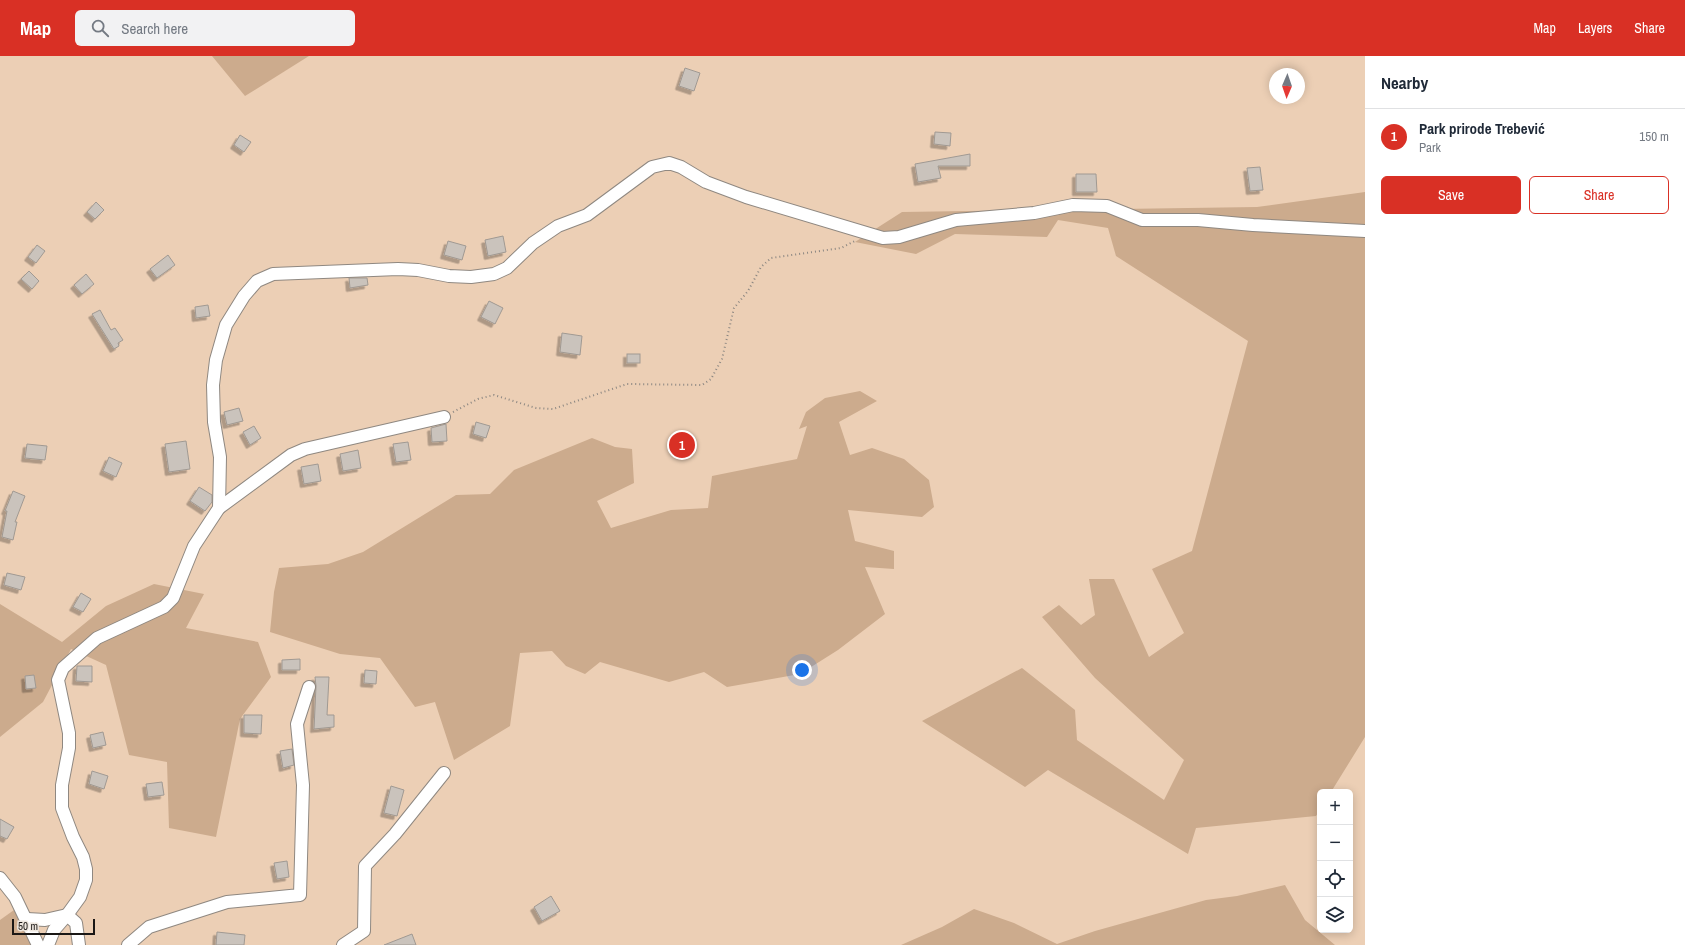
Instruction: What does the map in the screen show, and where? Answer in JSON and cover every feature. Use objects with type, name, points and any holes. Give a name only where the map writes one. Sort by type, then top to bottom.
[{"type":"street","points":[[219,508],[220,457],[214,422],[213,385],[216,360],[226,325],[244,296],[257,281],[273,274],[398,268],[449,276],[471,277],[494,274],[507,268],[533,243],[558,226],[587,215],[652,168],[669,163],[681,167],[706,182],[746,197],[882,238],[899,237],[956,220],[1034,213],[1080,205],[1107,206],[1142,220],[1198,220],[1253,225],[1365,231]]},
{"type":"street","points":[[48,945],[54,930],[80,897],[86,880],[86,869],[83,857],[62,808],[62,785],[69,733],[58,680],[63,668],[97,638],[164,607],[173,598],[194,546],[219,508],[291,455],[305,449],[444,416]]},
{"type":"street","points":[[128,945],[149,927],[227,902],[300,895],[302,785],[297,724],[309,687]]},
{"type":"street","points":[[343,945],[364,931],[365,866],[395,834],[444,773]]},
{"type":"street","points":[[0,878],[15,897],[27,919],[38,945]]},
{"type":"street","points":[[27,919],[45,920],[67,915]]},
{"type":"street","points":[[67,915],[76,923],[78,945]]},
{"type":"path","points":[[444,416],[478,399],[494,395],[505,397],[536,408],[553,409],[627,384],[702,385],[711,378],[722,360],[734,308],[748,291],[760,267],[771,258],[841,248],[866,234]]},
{"type":"shaded area","points":[[0,56],[1365,56],[1365,945],[0,945]]},
{"type":"shaded area","points":[[212,56],[309,56],[245,96]]},
{"type":"shaded area","points":[[1365,192],[1365,737],[1333,789],[1317,789],[1316,816],[1196,828],[1188,854],[1048,770],[1025,787],[922,721],[1022,668],[1075,710],[1077,740],[1164,800],[1184,760],[1095,678],[1042,617],[1059,605],[1081,625],[1095,615],[1089,579],[1114,579],[1149,657],[1184,633],[1152,569],[1192,551],[1248,341],[1116,256],[1108,228],[1058,220],[1047,237],[955,234],[916,254],[855,242],[902,212],[1257,207]]},
{"type":"shaded area","points":[[860,391],[877,401],[839,422],[850,455],[872,448],[904,459],[929,480],[934,507],[922,517],[848,510],[855,541],[894,551],[894,569],[865,567],[885,614],[838,650],[800,674],[727,687],[704,672],[669,682],[600,662],[585,674],[566,666],[552,651],[520,653],[510,726],[454,760],[435,702],[415,707],[380,658],[340,654],[270,632],[274,592],[279,568],[328,564],[363,552],[456,495],[490,494],[514,470],[592,438],[615,447],[632,449],[634,483],[597,501],[611,528],[671,510],[708,508],[712,476],[797,459],[807,426],[799,429],[806,412],[825,398]]},
{"type":"shaded area","points":[[154,584],[204,594],[186,628],[258,642],[271,677],[240,719],[216,837],[169,828],[167,762],[129,755],[106,665],[71,649],[43,702],[0,737],[0,604],[62,642],[106,606]]},
{"type":"shaded area","points":[[1285,885],[1305,920],[1317,930],[1317,933],[1321,933],[1335,945],[901,945],[942,927],[974,909],[1014,923],[1057,944],[1095,931],[1206,900],[1237,896]]},
{"type":"shaded area","points":[[14,910],[31,945],[0,945],[0,920]]},
{"type":"building","points":[[685,68],[700,73],[694,91],[679,86]]},
{"type":"building","points":[[935,132],[951,133],[950,146],[934,144]]},
{"type":"building","points":[[240,135],[251,142],[244,152],[234,145]]},
{"type":"building","points":[[970,154],[970,166],[938,166],[941,178],[918,182],[915,164]]},
{"type":"building","points":[[1260,167],[1263,190],[1250,191],[1247,168]]},
{"type":"building","points":[[1076,174],[1096,174],[1097,192],[1076,192]]},
{"type":"building","points":[[96,202],[104,210],[95,219],[87,212]]},
{"type":"building","points":[[503,236],[506,252],[488,256],[485,240]]},
{"type":"building","points":[[448,241],[466,246],[462,260],[444,255]]},
{"type":"building","points":[[37,245],[45,251],[36,263],[28,257]]},
{"type":"building","points":[[168,255],[175,265],[157,278],[150,269]]},
{"type":"building","points":[[29,271],[39,281],[32,289],[21,279]]},
{"type":"building","points":[[86,274],[94,284],[82,294],[74,285]]},
{"type":"building","points":[[349,278],[367,278],[368,285],[350,288]]},
{"type":"building","points":[[489,301],[503,308],[495,324],[481,317]]},
{"type":"building","points":[[208,305],[210,316],[196,318],[195,307]]},
{"type":"building","points":[[100,310],[111,330],[115,328],[123,340],[118,343],[119,346],[114,349],[92,314]]},
{"type":"building","points":[[562,333],[582,336],[580,355],[560,352]]},
{"type":"building","points":[[627,354],[640,354],[640,363],[627,363]]},
{"type":"building","points":[[239,408],[243,421],[227,425],[224,412]]},
{"type":"building","points":[[476,422],[490,426],[486,438],[473,434]]},
{"type":"building","points":[[446,424],[447,441],[432,442],[431,428]]},
{"type":"building","points":[[254,426],[261,438],[250,445],[243,432]]},
{"type":"building","points":[[186,441],[190,469],[169,472],[165,444]]},
{"type":"building","points":[[408,442],[411,460],[396,462],[393,444]]},
{"type":"building","points":[[27,444],[47,446],[45,460],[25,458]]},
{"type":"building","points":[[358,450],[361,468],[343,471],[340,454]]},
{"type":"building","points":[[109,457],[122,463],[116,477],[103,471]]},
{"type":"building","points":[[318,464],[321,481],[304,484],[301,467]]},
{"type":"building","points":[[199,487],[212,495],[212,502],[205,511],[190,501]]},
{"type":"building","points":[[13,491],[25,496],[15,522],[17,522],[13,540],[2,537],[7,511],[5,511]]},
{"type":"building","points":[[7,573],[25,577],[21,590],[4,585]]},
{"type":"building","points":[[81,593],[91,599],[83,612],[73,607]]},
{"type":"building","points":[[300,659],[300,670],[282,670],[282,660]]},
{"type":"building","points":[[77,666],[92,666],[92,682],[76,681]]},
{"type":"building","points":[[365,670],[377,671],[376,684],[364,683]]},
{"type":"building","points":[[34,675],[36,688],[26,689],[25,676]]},
{"type":"building","points":[[315,677],[329,677],[327,715],[334,715],[334,727],[314,729]]},
{"type":"building","points":[[244,715],[262,715],[261,734],[244,733]]},
{"type":"building","points":[[103,732],[106,745],[93,748],[90,735]]},
{"type":"building","points":[[292,749],[294,765],[283,768],[280,751]]},
{"type":"building","points":[[92,771],[108,776],[104,789],[89,784]]},
{"type":"building","points":[[162,782],[164,795],[148,797],[146,784]]},
{"type":"building","points":[[391,786],[404,790],[397,816],[384,813]]},
{"type":"building","points":[[0,819],[14,827],[7,839],[0,836]]},
{"type":"building","points":[[287,861],[289,877],[277,879],[274,863]]},
{"type":"building","points":[[551,896],[560,911],[542,921],[534,907]]},
{"type":"building","points":[[217,932],[245,935],[244,945],[216,945]]},
{"type":"building","points":[[412,934],[416,945],[384,945]]},
{"type":"place","name":"Park prirode Trebević","points":[[682,445]]}]
